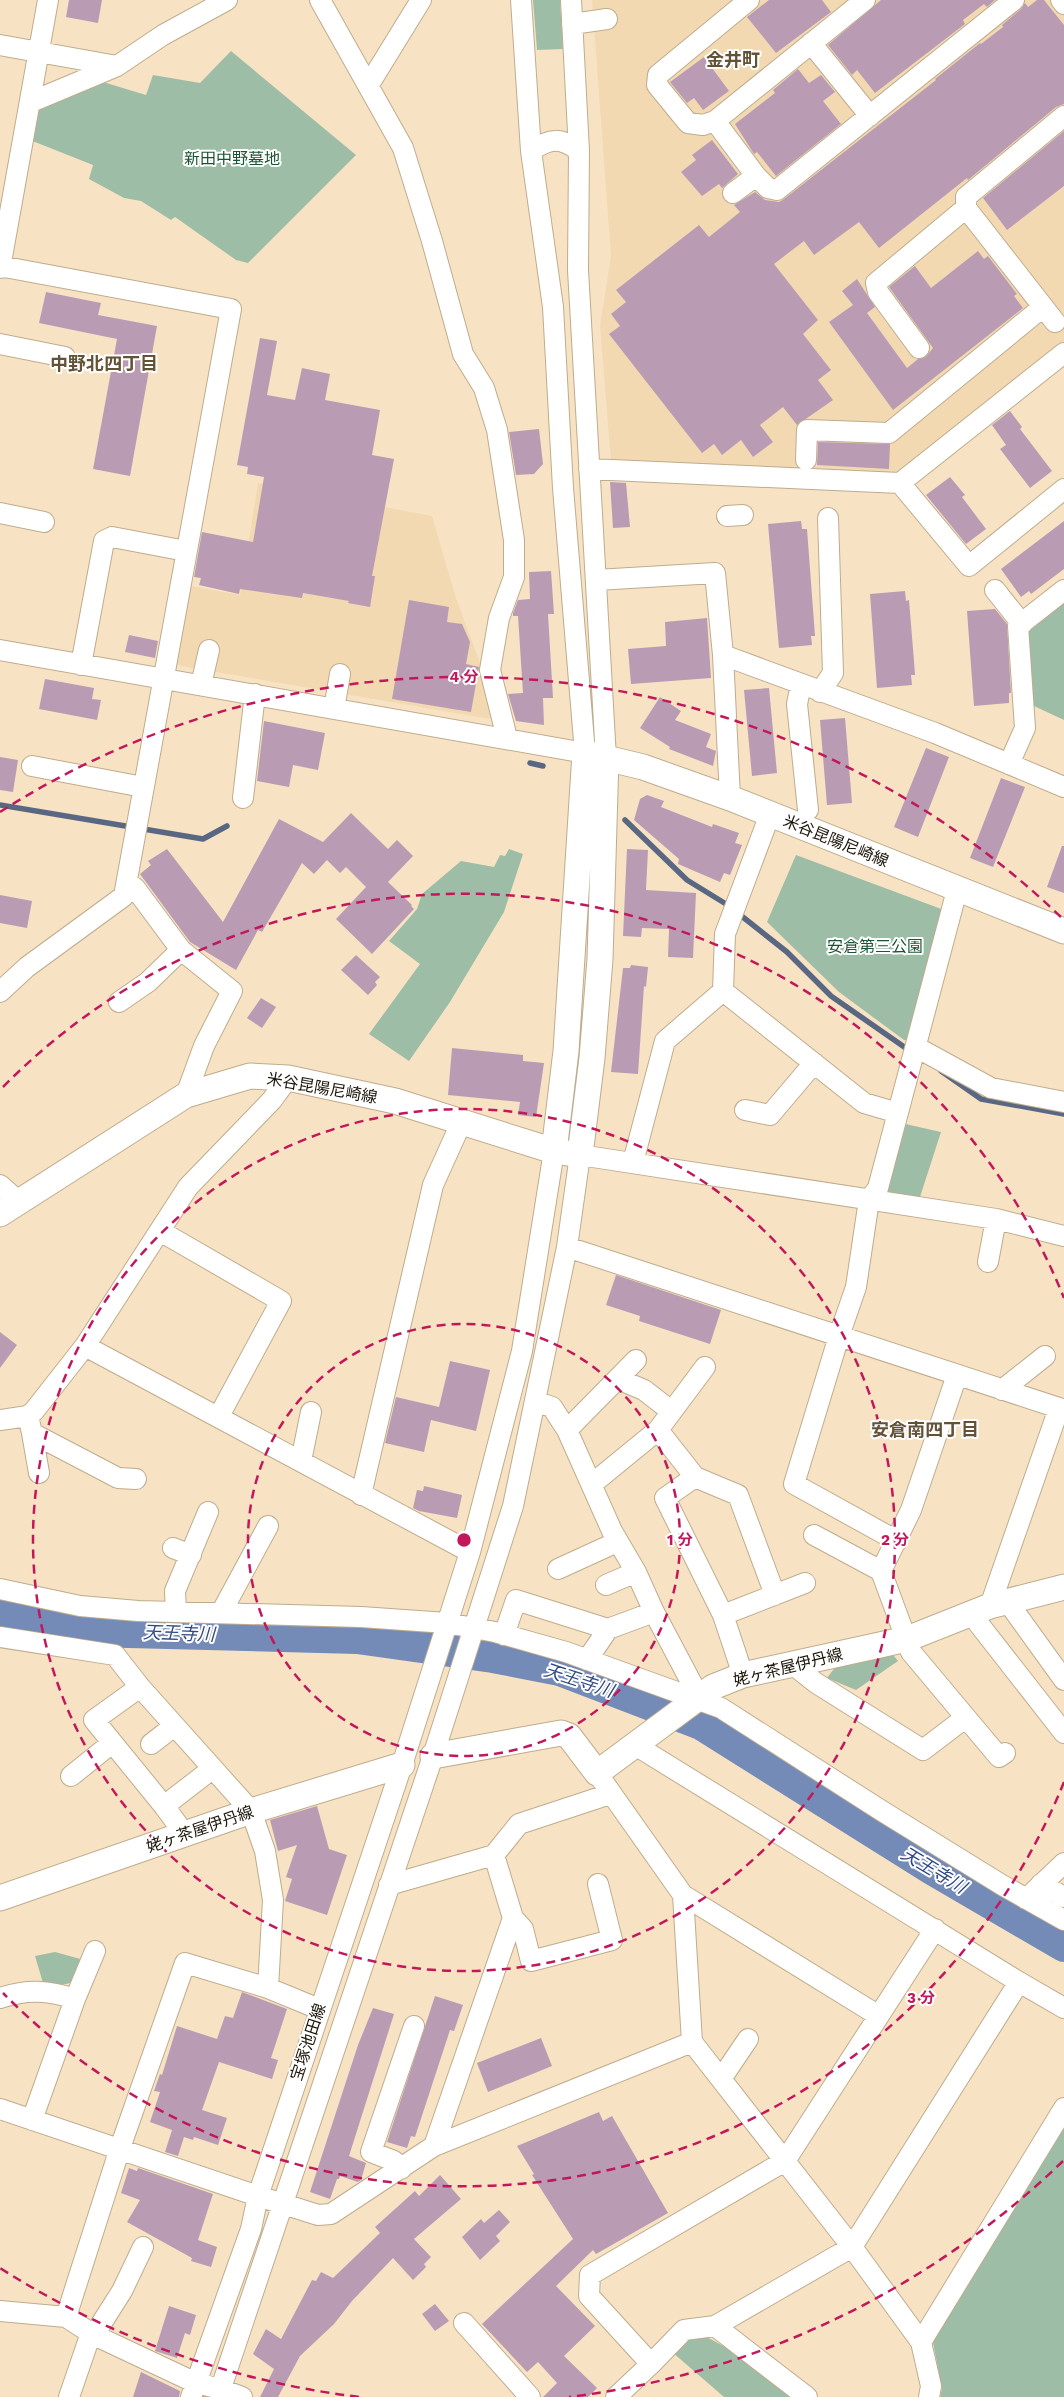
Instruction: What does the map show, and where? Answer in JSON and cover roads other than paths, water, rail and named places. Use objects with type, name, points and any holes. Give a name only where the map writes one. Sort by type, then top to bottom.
[{"type":"main road","name":"米谷昆陽尼崎線","points":[[596,756],[643,766],[730,798],[957,890],[1064,930]]},
{"type":"main road","points":[[554,1150],[596,756]]},
{"type":"main road","points":[[580,1155],[592,1058],[600,959],[596,756]]},
{"type":"main road","name":"米谷昆陽尼崎線","points":[[6,1200],[186,1095],[250,1076],[288,1078],[395,1101],[554,1150],[580,1155]]},
{"type":"main road","name":"姥ヶ茶屋伊丹線","points":[[603,1784],[635,1745],[712,1687],[743,1675],[907,1639],[989,1607],[1064,1587]]},
{"type":"main road","points":[[433,1756],[561,1733],[569,1736],[603,1784]]},
{"type":"main road","name":"姥ヶ茶屋伊丹線","points":[[0,1898],[251,1811],[402,1765]]},
{"type":"street","points":[[0,992],[27,967],[124,896],[162,680],[232,308],[0,266],[48,0]]},
{"type":"street","points":[[31,102],[117,66],[163,36],[227,0]]},
{"type":"street","points":[[320,0],[403,148],[432,241],[463,354],[484,388],[497,430],[514,540],[514,576],[499,618],[490,670],[507,738]]},
{"type":"street","points":[[368,86],[421,0]]},
{"type":"street","points":[[521,0],[531,150],[553,307],[563,488],[596,756]]},
{"type":"street","points":[[570,0],[579,151],[578,270],[596,580],[596,756]]},
{"type":"street","points":[[749,0],[658,75],[657,85],[688,122],[703,125],[715,121],[864,0]]},
{"type":"street","points":[[715,121],[756,176],[768,188],[778,190],[1014,0]]},
{"type":"street","points":[[1061,0],[1064,4]]},
{"type":"street","points":[[572,24],[607,19]]},
{"type":"street","points":[[811,43],[870,116]]},
{"type":"street","points":[[0,45],[117,66]]},
{"type":"street","points":[[806,460],[806,430],[889,433],[1049,314],[966,208],[966,197],[1064,116]]},
{"type":"street","points":[[531,150],[550,141],[561,140],[579,151]]},
{"type":"street","points":[[733,193],[756,176]]},
{"type":"street","points":[[919,348],[878,292],[876,283],[966,208]]},
{"type":"street","points":[[0,344],[65,357]]},
{"type":"street","points":[[589,469],[900,483],[1064,353]]},
{"type":"street","points":[[900,483],[969,566],[1064,489]]},
{"type":"street","points":[[0,513],[44,522]]},
{"type":"street","points":[[820,692],[833,673],[828,518]]},
{"type":"street","points":[[81,665],[104,541],[112,537],[186,551]]},
{"type":"street","points":[[596,580],[715,573],[723,655],[730,798]]},
{"type":"street","points":[[995,590],[1022,624]]},
{"type":"street","points":[[1008,764],[1025,728],[1018,626],[1064,590]]},
{"type":"street","points":[[0,650],[162,680],[255,694],[507,738],[596,756]]},
{"type":"street","points":[[201,685],[209,650]]},
{"type":"street","points":[[723,655],[935,734],[1064,787]]},
{"type":"street","points":[[334,709],[340,674]]},
{"type":"street","points":[[800,684],[797,704],[808,810]]},
{"type":"street","points":[[244,798],[255,694]]},
{"type":"street","points":[[32,766],[143,787]]},
{"type":"street","points":[[633,1162],[665,1041],[723,991],[725,934],[770,814]]},
{"type":"street","points":[[127,882],[134,888],[181,950],[232,991],[204,1046],[186,1095]]},
{"type":"street","points":[[897,1541],[794,1484],[838,1336],[856,1287],[869,1200],[878,1188],[957,890]]},
{"type":"street","points":[[119,1002],[148,982],[181,950]]},
{"type":"street","points":[[723,991],[864,1103],[898,1113]]},
{"type":"street","points":[[916,1046],[991,1088],[1064,1102]]},
{"type":"street","points":[[745,1110],[770,1115],[814,1063]]},
{"type":"street","points":[[39,1473],[30,1424],[85,1346],[188,1186],[272,1100],[288,1078]]},
{"type":"street","points":[[361,1495],[433,1185],[462,1121]]},
{"type":"street","name":"宝塚池田線","points":[[193,2390],[251,2228],[258,2196],[402,1765],[470,1552],[522,1350],[554,1150]]},
{"type":"street","points":[[220,2393],[433,1756],[513,1506],[567,1247],[580,1155],[996,1219],[1064,1236]]},
{"type":"street","points":[[988,1262],[996,1219]]},
{"type":"street","points":[[160,1231],[281,1302],[219,1416]]},
{"type":"street","points":[[567,1247],[1062,1409],[989,1607]]},
{"type":"street","points":[[85,1346],[470,1552]]},
{"type":"street","points":[[1002,1390],[1045,1356]]},
{"type":"street","points":[[567,1430],[636,1360]]},
{"type":"street","points":[[592,1484],[658,1430],[705,1367]]},
{"type":"street","points":[[881,1570],[911,1510],[957,1375]]},
{"type":"street","points":[[618,1379],[644,1390],[671,1411]]},
{"type":"street","points":[[535,1401],[552,1407],[567,1430],[617,1542],[636,1572],[694,1701]]},
{"type":"street","points":[[301,1461],[311,1412]]},
{"type":"street","points":[[0,1420],[30,1424],[91,1471],[118,1478],[136,1479]]},
{"type":"street","points":[[658,1430],[695,1476],[738,1495],[775,1595]]},
{"type":"street","points":[[695,1476],[665,1498],[723,1615],[743,1675]]},
{"type":"street","points":[[176,1612],[175,1591],[182,1551],[205,1538],[208,1512]]},
{"type":"street","points":[[221,1613],[262,1532]]},
{"type":"street","points":[[813,1535],[881,1570],[911,1652],[999,1757]]},
{"type":"street","points":[[558,1569],[617,1542]]},
{"type":"street","points":[[606,1585],[636,1572]]},
{"type":"street","points":[[723,1615],[805,1583]]},
{"type":"street","points":[[0,1589],[80,1606],[176,1612],[361,1617],[446,1626],[504,1635],[587,1660],[694,1701],[721,1708],[846,1788],[1026,1899],[1064,1920]]},
{"type":"street","points":[[504,1635],[516,1600],[608,1629]]},
{"type":"street","points":[[989,1607],[1064,1680]]},
{"type":"street","points":[[989,1607],[1064,1733]]},
{"type":"street","points":[[587,1660],[608,1629],[654,1612]]},
{"type":"street","points":[[0,1637],[115,1655],[140,1687],[251,1811],[265,1851],[273,1900],[268,1988]]},
{"type":"street","points":[[792,1664],[816,1683],[923,1750],[965,1718]]},
{"type":"street","points":[[140,1687],[94,1720],[178,1825],[178,1836]]},
{"type":"street","points":[[151,1744],[174,1726]]},
{"type":"street","points":[[71,1776],[112,1743]]},
{"type":"street","points":[[635,1745],[1018,1982],[1064,2008]]},
{"type":"street","points":[[164,1806],[212,1769]]},
{"type":"street","points":[[389,1885],[494,1855],[519,1824],[603,1784],[683,1895],[880,2016]]},
{"type":"street","points":[[494,1855],[513,1918],[523,1928],[531,1961],[612,1940],[598,1884]]},
{"type":"street","points":[[1026,1899],[1064,1863]]},
{"type":"street","points":[[1041,1884],[1064,1897]]},
{"type":"street","points":[[683,1895],[692,2042],[852,2247],[921,2342],[931,2386],[929,2397]]},
{"type":"street","points":[[434,2146],[513,1918]]},
{"type":"street","points":[[651,2364],[588,2296],[590,2275],[786,2161],[935,1929]]},
{"type":"street","points":[[32,2120],[75,1999],[95,1951]]},
{"type":"street","points":[[66,2318],[120,2148],[185,1963],[268,1988],[319,2009]]},
{"type":"street","points":[[616,2397],[684,2330],[715,2326],[852,2247],[1018,1982]]},
{"type":"street","points":[[0,1998],[35,1990],[53,1992],[75,1999]]},
{"type":"street","points":[[400,2169],[394,2161],[371,2152],[414,2026]]},
{"type":"street","points":[[721,2079],[748,2040]]},
{"type":"street","points":[[0,2109],[258,2196],[318,2215],[331,2214],[434,2146],[692,2042]]},
{"type":"street","points":[[921,2342],[1064,2108]]},
{"type":"street","points":[[69,2397],[93,2334],[122,2291],[143,2247]]},
{"type":"street","points":[[0,2311],[66,2318],[193,2390],[242,2397]]},
{"type":"street","points":[[464,2323],[530,2397]]},
{"type":"street","points":[[715,2326],[807,2397]]},
{"type":"waterway","points":[[530,763],[543,766]]},
{"type":"waterway","points":[[0,805],[203,839],[227,826]]},
{"type":"waterway","points":[[625,820],[687,880],[726,904]]},
{"type":"waterway","points":[[739,914],[787,952],[831,996],[910,1051]]},
{"type":"waterway","points":[[941,1071],[981,1099],[1064,1114]]},
{"type":"waterway","name":"天王寺川","points":[[0,1613],[90,1631],[357,1638],[493,1657],[560,1670],[701,1724],[932,1869],[1064,1946]]},
{"type":"district","name":"金井町","points":[[733,59]]},
{"type":"district","name":"中野北四丁目","points":[[104,363]]},
{"type":"district","name":"安倉南四丁目","points":[[925,1429]]},
{"type":"park label","name":"新田中野墓地","points":[[232,158]]},
{"type":"park label","name":"安倉第三公園","points":[[875,946]]}]
